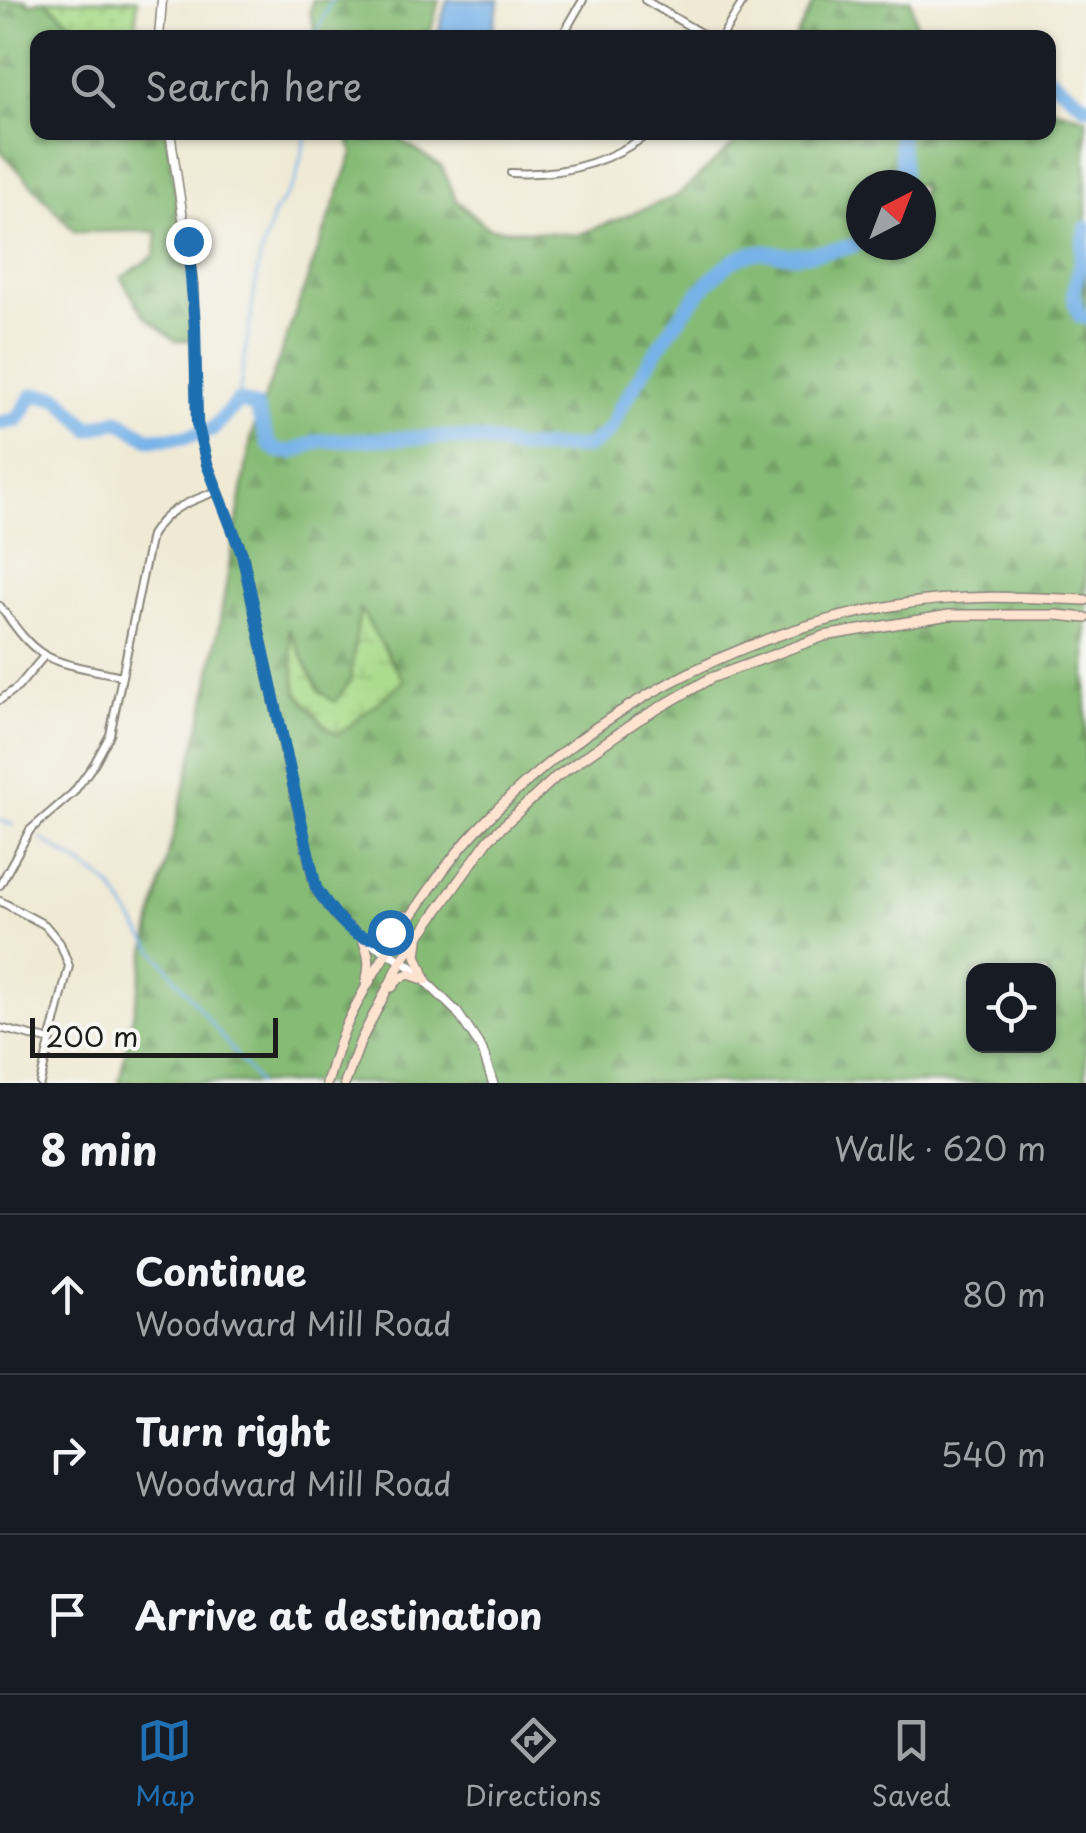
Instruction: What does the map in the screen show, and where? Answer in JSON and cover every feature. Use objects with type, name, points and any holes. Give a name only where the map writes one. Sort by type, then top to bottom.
[{"type":"main road","points":[[362,937],[372,940],[390,932],[476,831],[546,764],[619,711],[704,664],[798,628],[898,605],[998,596],[1086,600]]},
{"type":"main road","points":[[345,1083],[361,1040],[402,960],[489,839],[556,777],[638,720],[711,678],[824,636],[949,615],[1057,614],[1086,618]]},
{"type":"main road","points":[[327,1083],[346,1026],[387,952],[433,884]]},
{"type":"main road","points":[[422,931],[416,955],[426,980]]},
{"type":"main road","points":[[362,937],[370,968],[362,996]]},
{"type":"main road","points":[[381,1001],[399,978],[415,975],[426,980]]},
{"type":"street","points":[[160,30],[162,0]]},
{"type":"street","points":[[566,30],[583,0]]},
{"type":"street","points":[[645,0],[696,30]]},
{"type":"street","points":[[726,30],[744,0]]},
{"type":"street","points":[[171,140],[193,284],[197,423],[216,491],[242,554],[316,888],[338,917],[362,937],[402,960],[458,1012],[482,1048],[493,1083]]},
{"type":"street","points":[[511,173],[552,173],[579,168],[617,154],[639,140]]},
{"type":"street","points":[[0,885],[30,830],[73,793],[110,735],[151,535],[177,506],[216,491]]},
{"type":"street","points":[[0,606],[18,631],[44,656],[122,676]]},
{"type":"street","points":[[0,700],[18,687],[44,656]]},
{"type":"street","points":[[0,901],[45,925],[60,943],[69,966],[40,1083]]},
{"type":"street","points":[[0,1028],[51,1041]]},
{"type":"green space","points":[[0,0],[27,0],[28,4],[45,0],[80,30],[30,30],[30,140],[168,140],[192,340],[176,341],[144,315],[121,278],[155,255],[157,231],[75,232],[0,150]]},
{"type":"green space","points":[[45,0],[137,0],[136,30],[80,30]]},
{"type":"green space","points":[[312,0],[439,0],[431,30],[315,30],[310,13]]},
{"type":"green space","points":[[815,0],[911,0],[917,30],[800,30]]},
{"type":"green space","points":[[1056,109],[1086,118],[1086,1083],[119,1083],[154,913],[206,702],[252,433],[353,153],[349,140],[402,140],[442,167],[456,200],[488,228],[578,235],[677,196],[738,140],[1056,140]],"holes":[[[360,610],[403,681],[324,725],[290,632],[319,691],[335,703],[350,681]]]},
{"type":"green space","points":[[360,609],[404,681],[338,735],[324,725],[297,692],[288,628],[319,691],[335,702],[350,681]]},
{"type":"water","points":[[447,0],[499,0],[493,30],[439,30]]},
{"type":"waterway","points":[[318,30],[332,0]]},
{"type":"waterway","points":[[1056,83],[1086,106]]},
{"type":"waterway","points":[[238,401],[259,262],[273,215],[295,182],[305,140]]},
{"type":"waterway","points":[[900,140],[903,170]]},
{"type":"waterway","points":[[1086,228],[1074,293],[1080,316],[1086,318]]},
{"type":"waterway","points":[[0,423],[17,420],[33,395],[58,397],[90,429],[118,420],[150,439],[186,437],[212,430],[238,401],[256,407],[269,445],[279,451],[292,452],[318,441],[442,437],[517,448],[587,447],[607,433],[660,345],[697,295],[734,260],[757,252],[791,255],[846,247]]},
{"type":"waterway","points":[[0,820],[13,825]]},
{"type":"waterway","points":[[42,839],[113,889],[143,936],[258,1083]]},
{"type":"route","points":[[188,241],[197,423],[216,491],[242,554],[316,888],[338,917],[362,937],[372,940],[390,932]]}]
